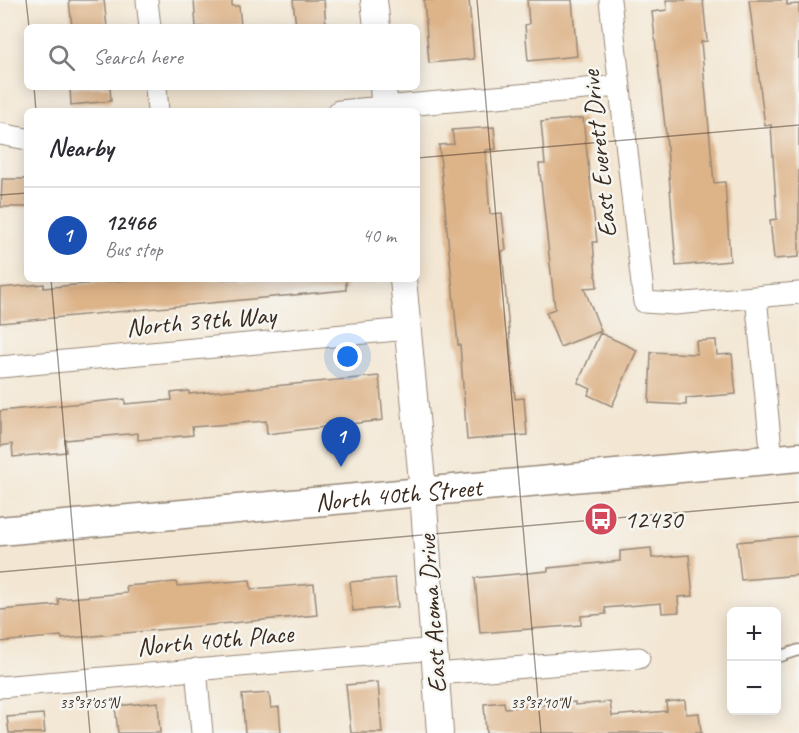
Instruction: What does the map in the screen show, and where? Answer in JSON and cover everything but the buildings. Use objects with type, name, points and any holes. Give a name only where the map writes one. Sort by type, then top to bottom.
[{"type":"main road","name":"North 40th Street","points":[[0,531],[786,458]]},
{"type":"street","points":[[147,0],[150,24]]},
{"type":"street","points":[[374,0],[377,24]]},
{"type":"street","name":"East Everett Drive","points":[[610,0],[644,302],[675,304],[756,297]]},
{"type":"street","points":[[354,108],[384,102],[619,86]]},
{"type":"street","points":[[156,90],[158,108]]},
{"type":"street","points":[[0,134],[24,138]]},
{"type":"street","name":"East Acoma Drive","points":[[403,282],[423,492],[440,733]]},
{"type":"street","points":[[786,458],[756,297],[799,293]]},
{"type":"street","name":"North 39th Way","points":[[0,366],[408,329]]},
{"type":"street","name":"North 40th Place","points":[[0,687],[195,669],[435,661],[639,658]]},
{"type":"street","points":[[195,669],[202,733]]},
{"type":"lane","points":[[781,656],[799,650]]},
{"type":"place","name":"12466","points":[[341,467]]},
{"type":"place","name":"12430","points":[[601,519]]}]
